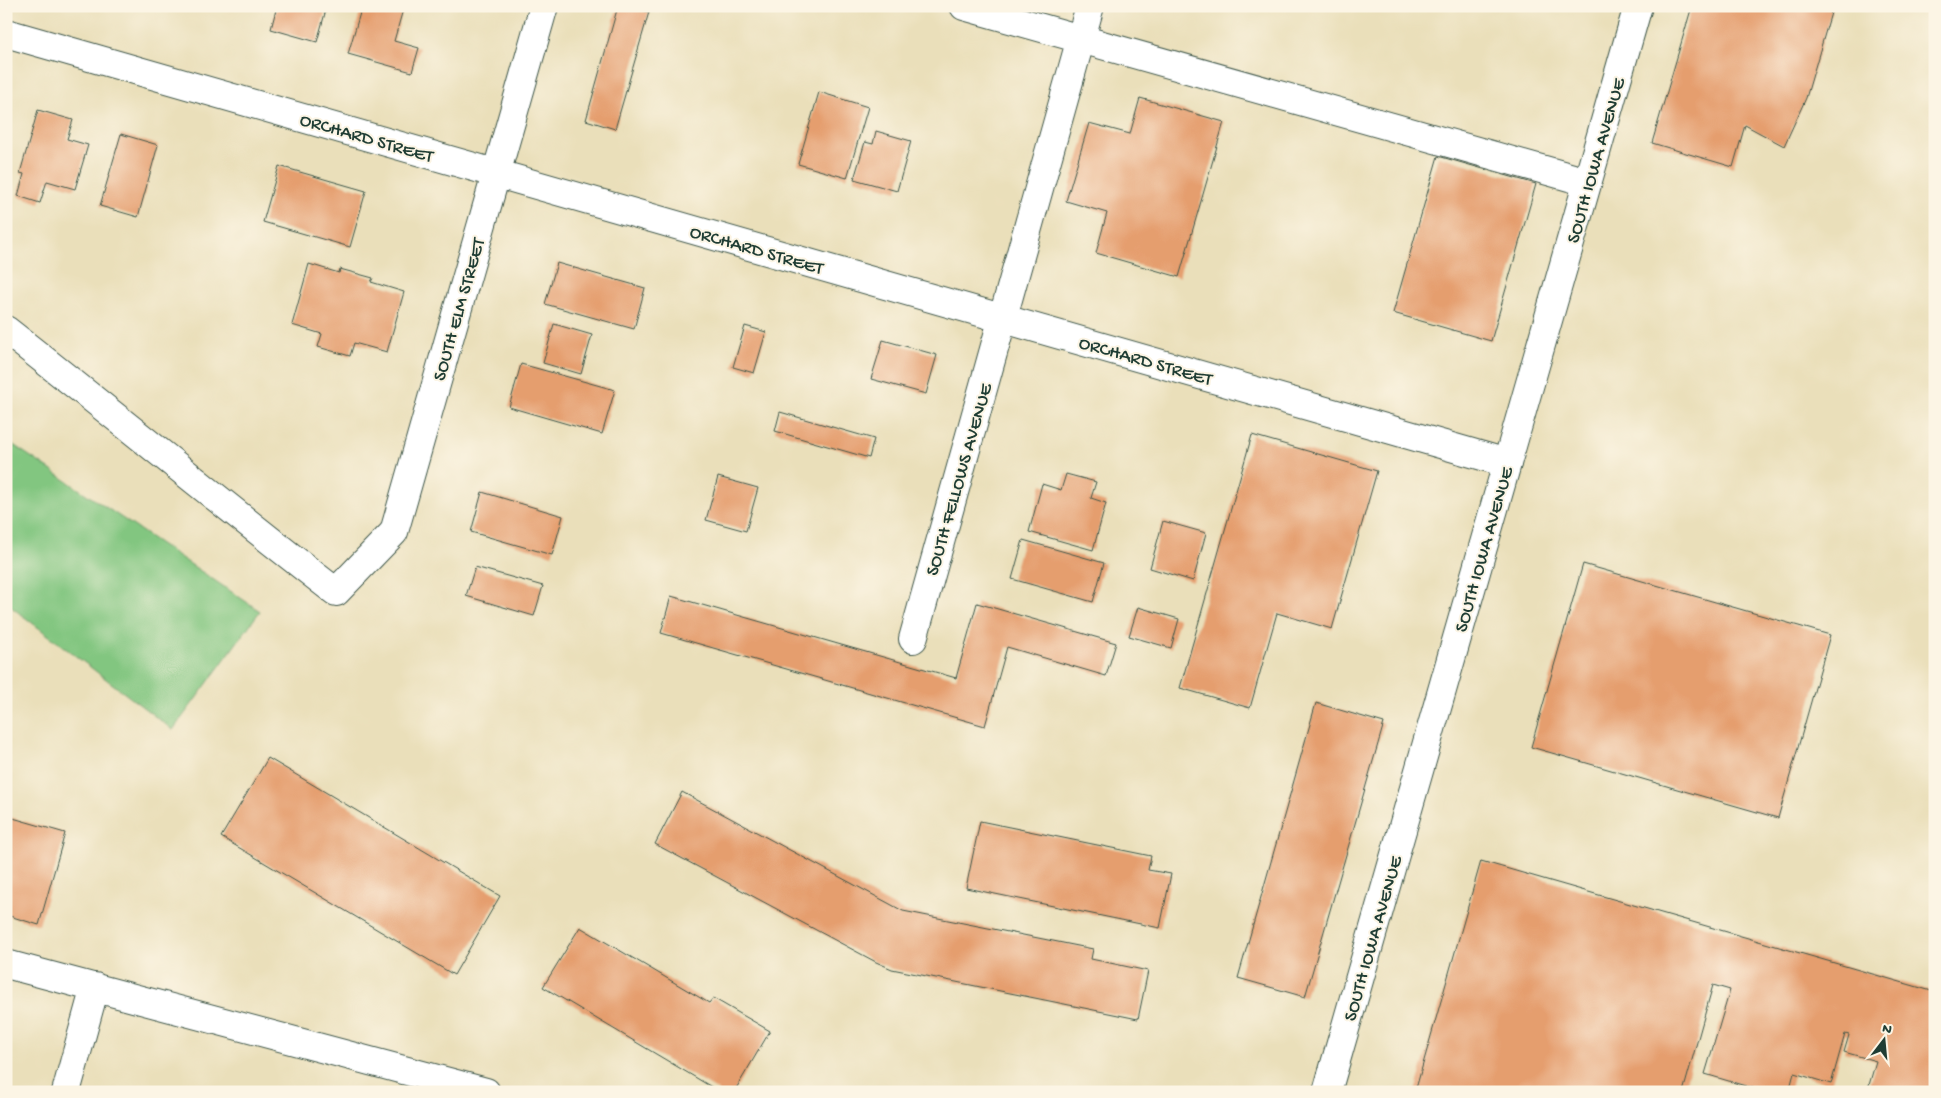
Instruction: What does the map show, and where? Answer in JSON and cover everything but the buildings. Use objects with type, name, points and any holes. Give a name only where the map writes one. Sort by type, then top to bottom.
[{"type":"street","name":"SOUTH ELM STREET","points":[[6,330],[164,453],[264,537],[336,592],[394,532],[544,6]]},
{"type":"street","points":[[964,6],[1588,182]]},
{"type":"street","name":"SOUTH FELLOWS AVENUE","points":[[913,639],[1090,6]]},
{"type":"street","name":"SOUTH IOWA AVENUE","points":[[1327,1092],[1638,6]]},
{"type":"street","name":"ORCHARD STREET","points":[[6,33],[1507,463]]},
{"type":"street","points":[[6,964],[486,1092]]},
{"type":"street","points":[[66,1092],[95,988]]},
{"type":"green space","points":[[6,440],[260,611],[173,730],[6,603]]}]
